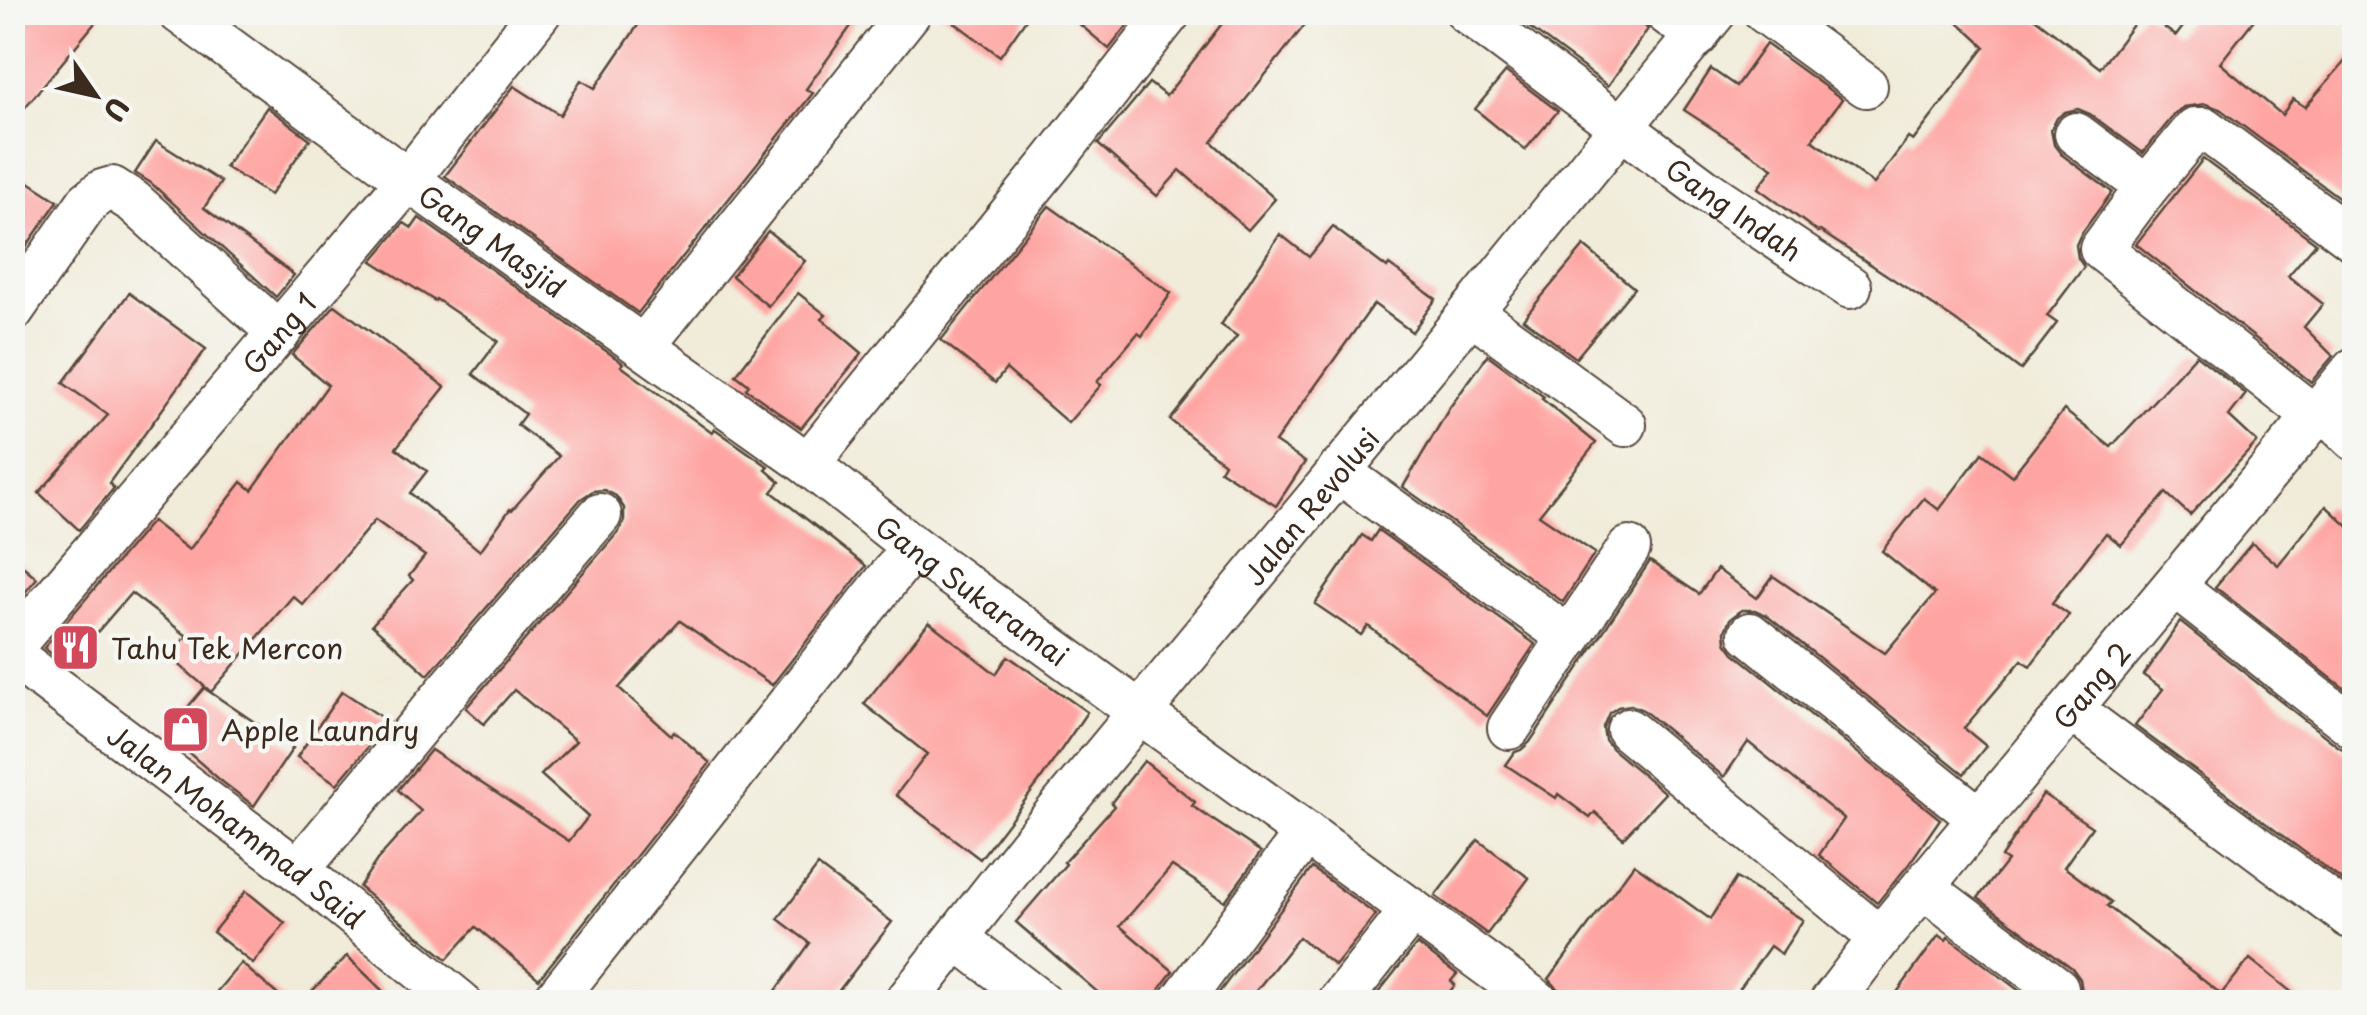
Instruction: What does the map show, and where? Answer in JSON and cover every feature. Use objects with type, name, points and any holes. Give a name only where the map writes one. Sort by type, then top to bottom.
[{"type":"street","name":"Gang Masjid","points":[[180,12],[408,180],[808,464]]},
{"type":"street","name":"Gang 1","points":[[12,651],[408,180],[540,12]]},
{"type":"street","points":[[644,346],[910,12]]},
{"type":"street","points":[[808,464],[1170,12]]},
{"type":"street","name":"Gang Indah","points":[[1467,12],[1708,192],[1850,286]]},
{"type":"street","points":[[1765,12],[1866,86]]},
{"type":"street","name":"Jalan Revolusi","points":[[906,1002],[1028,847],[1620,128],[1692,20]]},
{"type":"street","points":[[2354,240],[2205,128],[2195,128],[2100,249],[2354,439]]},
{"type":"street","points":[[2076,134],[2147,186]]},
{"type":"street","points":[[12,310],[88,202],[112,188],[134,202],[278,333]]},
{"type":"street","points":[[1471,312],[1625,425]]},
{"type":"street","name":"Gang 2","points":[[1831,1002],[2354,368]]},
{"type":"street","name":"Gang Sukaramai","points":[[808,464],[913,547],[1412,910],[1521,998]]},
{"type":"street","points":[[1338,471],[1570,638]]},
{"type":"street","points":[[298,870],[600,515]]},
{"type":"street","points":[[552,1002],[913,547]]},
{"type":"street","points":[[1509,728],[1629,548]]},
{"type":"street","points":[[2174,586],[2354,728]]},
{"type":"street","points":[[1750,634],[1980,818]]},
{"type":"street","name":"Jalan Mohammad Said","points":[[12,651],[298,870],[460,1002]]},
{"type":"street","points":[[2072,709],[2350,917]]},
{"type":"street","points":[[1628,730],[1880,938]]},
{"type":"street","points":[[1181,1002],[1306,833]]},
{"type":"street","points":[[1923,886],[2057,988]]},
{"type":"street","points":[[1339,1002],[1412,910]]},
{"type":"street","points":[[957,938],[1040,1002]]},
{"type":"building","points":[[12,12],[104,12],[12,123]]},
{"type":"building","points":[[647,12],[861,12],[806,89],[813,93],[638,313],[445,176],[514,86],[560,115],[581,80],[595,88]]},
{"type":"building","points":[[940,12],[1031,12],[1000,56]]},
{"type":"building","points":[[1065,12],[1138,12],[1109,49]]},
{"type":"building","points":[[1231,12],[1315,12],[1212,142],[1275,199],[1248,230],[1180,170],[1157,196],[1098,144],[1149,83],[1166,96]]},
{"type":"building","points":[[1509,12],[1641,12],[1642,23],[1648,29],[1608,86]]},
{"type":"building","points":[[1947,12],[2027,12],[2100,68],[2143,12],[2176,36],[2194,12],[2260,12],[2220,63],[2282,115],[2293,99],[2305,107],[2354,51],[2354,198],[2349,205],[2220,109],[2206,104],[2184,107],[2176,113],[2143,153],[2090,114],[2078,109],[2065,112],[2051,130],[2054,145],[2112,192],[2076,245],[2084,267],[2047,316],[2057,323],[2021,370],[1955,320],[1818,232],[1758,188],[1773,168],[1684,110],[1711,69],[1736,86],[1766,44],[1842,99],[1812,140],[1874,184],[1908,138],[1913,141],[1985,47]]},
{"type":"building","points":[[1506,72],[1558,111],[1525,150],[1475,109]]},
{"type":"building","points":[[267,107],[310,139],[270,195],[225,167]]},
{"type":"building","points":[[156,141],[221,182],[204,208],[294,275],[276,297],[151,183],[135,173]]},
{"type":"building","points":[[2203,159],[2316,243],[2288,276],[2323,304],[2304,327],[2333,356],[2311,382],[2136,244]]},
{"type":"building","points":[[12,171],[58,201],[12,267]]},
{"type":"building","points":[[1049,206],[1171,293],[1142,336],[1138,333],[1068,423],[1006,369],[995,383],[941,340]]},
{"type":"building","points":[[419,218],[623,363],[621,366],[712,433],[715,429],[769,467],[766,470],[780,482],[772,492],[866,566],[772,685],[680,621],[619,688],[671,735],[674,731],[710,763],[539,979],[476,927],[447,959],[359,887],[377,860],[421,811],[398,790],[431,750],[569,841],[588,817],[541,775],[576,741],[514,690],[484,724],[466,708],[619,531],[624,508],[616,496],[604,490],[593,491],[581,499],[428,675],[372,625],[413,580],[409,576],[425,556],[375,520],[303,605],[293,596],[211,692],[169,656],[187,636],[131,593],[68,666],[44,648],[152,521],[189,550],[242,482],[252,490],[328,385],[292,355],[335,305],[445,387],[396,448],[427,471],[410,493],[480,551],[510,509],[559,456],[517,425],[525,414],[473,374],[498,341],[372,261],[404,223],[412,228]]},
{"type":"building","points":[[1333,227],[1436,299],[1412,332],[1374,304],[1275,442],[1305,462],[1276,506],[1220,470],[1224,463],[1170,420],[1237,336],[1221,325],[1280,234],[1309,257]]},
{"type":"building","points":[[768,231],[805,261],[768,306],[732,276]]},
{"type":"building","points":[[1584,246],[1634,288],[1576,358],[1523,319]]},
{"type":"building","points":[[129,293],[206,349],[109,483],[114,488],[79,530],[39,493],[108,415],[63,383]]},
{"type":"building","points":[[798,293],[826,315],[822,319],[862,353],[801,428],[746,389],[749,385],[736,375]]},
{"type":"building","points":[[1488,355],[1596,443],[1539,515],[1595,553],[1563,602],[1403,487],[1450,407]]},
{"type":"building","points":[[2196,355],[2246,394],[2229,416],[2257,442],[2190,515],[2166,493],[2121,545],[2106,533],[2052,603],[2069,615],[2030,666],[2022,660],[1964,728],[1986,746],[1964,774],[1766,615],[1742,610],[1730,619],[1726,642],[1734,653],[1940,819],[1877,903],[1819,855],[1844,819],[1748,742],[1724,777],[1643,710],[1631,705],[1609,713],[1603,727],[1605,740],[1665,793],[1623,838],[1595,812],[1590,818],[1558,794],[1556,798],[1506,765],[1515,752],[1530,742],[1650,561],[1699,594],[1717,569],[1757,598],[1773,576],[1885,653],[1935,594],[1882,551],[1924,498],[1939,510],[1982,453],[2012,476],[2064,410],[2111,447]]},
{"type":"building","points":[[2326,506],[2354,532],[2354,696],[2215,587],[2252,543],[2278,565]]},
{"type":"building","points":[[1378,530],[1535,644],[1487,716],[1368,626],[1361,635],[1315,604],[1362,535],[1371,541]]},
{"type":"building","points":[[12,557],[37,578],[12,608]]},
{"type":"building","points":[[929,622],[996,674],[1008,656],[1087,712],[980,859],[896,795],[927,754],[864,704]]},
{"type":"building","points":[[2180,622],[2354,755],[2354,889],[2135,726],[2163,689],[2143,675]]},
{"type":"building","points":[[204,688],[293,748],[254,806],[166,733]]},
{"type":"building","points":[[342,691],[389,722],[337,784],[297,757]]},
{"type":"building","points":[[1144,761],[1195,802],[1192,806],[1261,852],[1225,901],[1172,866],[1120,926],[1173,971],[1160,988],[1157,1002],[1109,1002],[1016,922],[1114,806],[1111,803]]},
{"type":"building","points":[[2043,794],[2092,827],[2064,867],[2111,902],[2107,906],[2221,994],[2250,959],[2304,1002],[2096,1002],[2082,991],[2072,968],[1978,898],[2007,861],[2001,857]]},
{"type":"building","points":[[1478,840],[1529,878],[1487,934],[1435,896]]},
{"type":"building","points":[[1634,864],[1710,919],[1736,878],[1803,920],[1781,954],[1770,946],[1730,1002],[1563,1002],[1560,991],[1549,979]]},
{"type":"building","points":[[818,866],[892,922],[830,1002],[768,1002],[810,943],[778,919]]},
{"type":"building","points":[[1312,868],[1376,915],[1335,966],[1299,937],[1247,1002],[1212,1002]]},
{"type":"building","points":[[246,891],[285,923],[253,964],[213,932]]},
{"type":"building","points":[[1939,935],[1946,940],[1948,937],[2025,995],[2020,1002],[1890,1002]]},
{"type":"building","points":[[1417,944],[1457,974],[1451,981],[1455,985],[1441,1002],[1379,1002],[1374,998]]},
{"type":"building","points":[[347,956],[394,1002],[301,1002]]},
{"type":"building","points":[[241,963],[286,1002],[208,1002]]},
{"type":"place","name":"Tahu Tek Mercon","points":[[76,647]]},
{"type":"place","name":"Apple Laundry","points":[[186,729]]}]
